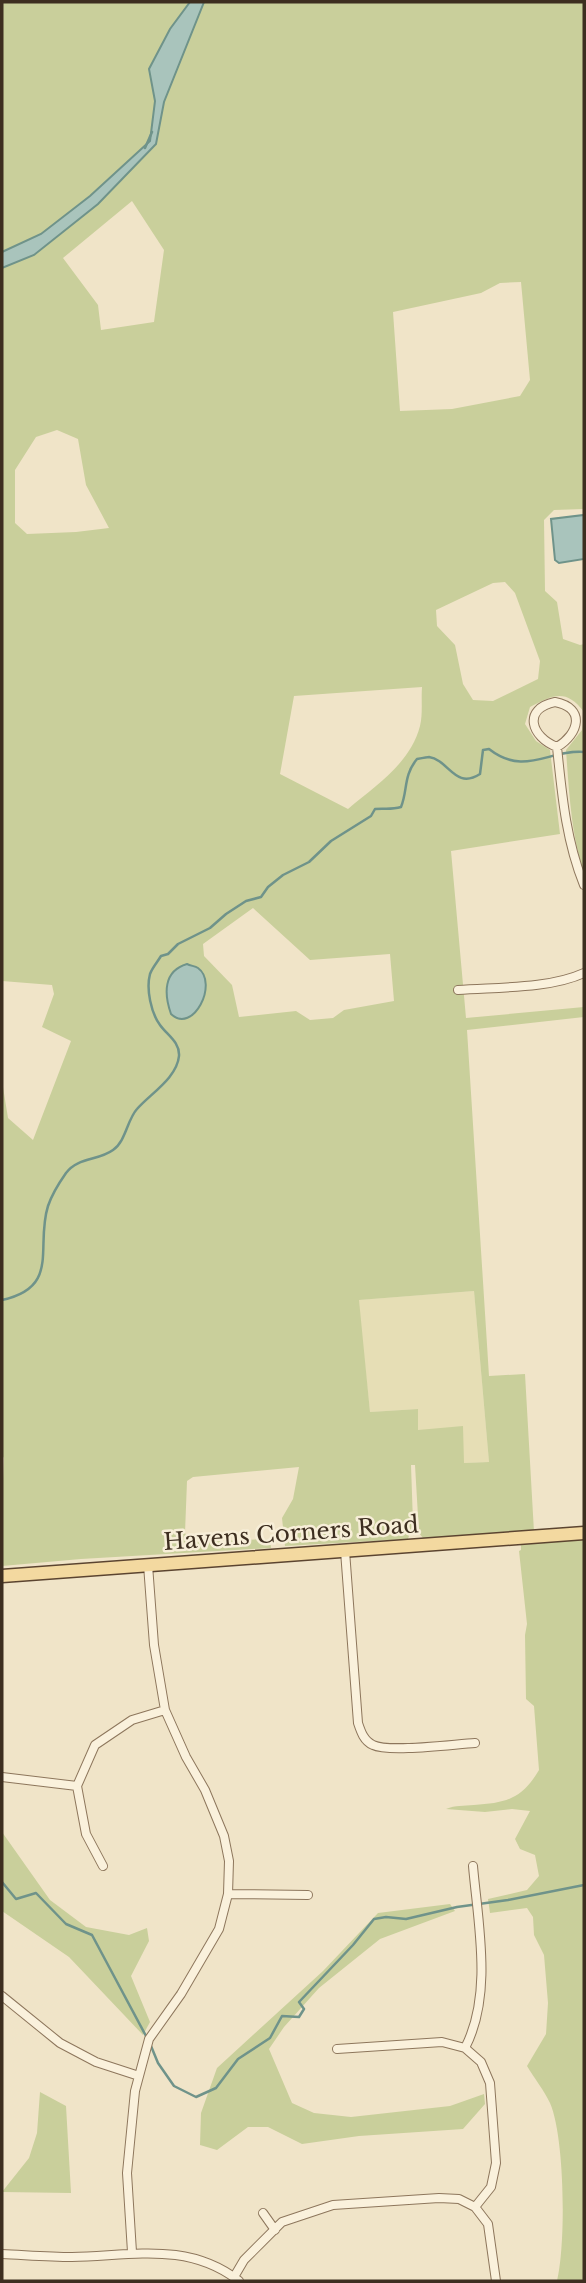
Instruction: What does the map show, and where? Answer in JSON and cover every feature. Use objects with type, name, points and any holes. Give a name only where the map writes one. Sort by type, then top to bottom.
[{"type":"main road","name":"Havens Corners Road","points":[[2,1576],[584,1533]]},
{"type":"street","points":[[555,702],[572,710],[576,719],[576,729],[569,740],[557,747],[545,742],[535,732],[534,720],[539,709],[555,702]]},
{"type":"street","points":[[557,747],[567,831],[584,885]]},
{"type":"street","points":[[458,990],[538,984],[572,979],[584,973]]},
{"type":"street","points":[[345,1551],[358,1723],[363,1737],[374,1746],[388,1749],[475,1743]]},
{"type":"street","points":[[132,2252],[127,2173],[135,2091],[149,2039],[181,1994],[219,1929],[228,1894],[229,1861],[224,1836],[205,1790],[186,1757],[165,1710],[155,1646],[148,1565]]},
{"type":"street","points":[[103,1866],[86,1834],[77,1786],[95,1745],[132,1720],[165,1710]]},
{"type":"street","points":[[2,1777],[77,1786]]},
{"type":"street","points":[[465,2048],[472,2035],[482,1990],[473,1866]]},
{"type":"street","points":[[228,1894],[308,1895]]},
{"type":"street","points":[[2,1996],[60,2043],[96,2062],[139,2076]]},
{"type":"street","points":[[337,2049],[442,2042],[465,2048],[481,2062],[490,2083],[496,2163],[491,2188],[475,2207]]},
{"type":"street","points":[[2,2254],[72,2257],[132,2252],[172,2253],[208,2263],[237,2279],[244,2260],[282,2222],[333,2205],[459,2199],[475,2207],[488,2224],[496,2281]]},
{"type":"street","points":[[262,2213],[275,2230]]},
{"type":"shaded area","points":[[474,1291],[489,1462],[464,1463],[418,1430],[418,1409],[370,1412],[358,1300]]},
{"type":"green space","points":[[2,2],[190,2],[170,29],[149,69],[155,101],[151,141],[90,196],[41,234],[2,252]]},
{"type":"green space","points":[[204,2],[584,2],[584,509],[554,510],[544,520],[545,591],[557,602],[563,639],[584,644],[584,712],[571,699],[552,697],[530,707],[525,724],[536,741],[550,750],[560,834],[451,851],[466,1018],[584,1007],[584,1017],[467,1030],[489,1376],[525,1374],[534,1532],[423,1538],[419,1533],[415,1465],[411,1465],[413,1523],[408,1539],[285,1546],[282,1518],[293,1499],[299,1467],[193,1477],[187,1481],[185,1533],[190,1542],[270,1539],[271,1548],[2,1566],[2,1081],[8,1118],[33,1140],[71,1041],[42,1027],[54,994],[52,985],[2,981],[2,268],[34,255],[156,144],[164,102]],"holes":[[[132,201],[164,250],[154,322],[101,330],[98,305],[63,258]],[[521,282],[530,380],[520,396],[452,409],[400,411],[393,312],[481,293],[500,283]],[[57,430],[78,439],[86,485],[109,528],[27,534],[15,523],[15,470],[36,437]],[[505,582],[515,593],[540,661],[538,679],[493,701],[473,700],[463,684],[455,645],[437,626],[436,610],[493,583]],[[422,687],[420,726],[408,752],[391,773],[348,809],[280,774],[294,696]],[[253,908],[310,960],[390,954],[394,1001],[344,1010],[333,1018],[310,1020],[296,1011],[239,1017],[232,985],[204,956],[203,944]],[[474,1291],[489,1462],[464,1463],[463,1426],[418,1430],[418,1409],[370,1412],[359,1300]]]},
{"type":"green space","points":[[584,717],[584,874],[573,828],[566,750],[582,730]]},
{"type":"green space","points":[[584,1537],[584,2281],[557,2281],[563,2218],[559,2140],[550,2103],[527,2066],[546,2034],[548,2003],[544,1955],[534,1935],[533,1917],[527,1908],[490,1913],[488,1899],[527,1890],[539,1876],[535,1855],[520,1849],[515,1839],[530,1811],[446,1809],[495,1803],[512,1798],[533,1780],[539,1770],[534,1706],[526,1699],[527,1624],[519,1551],[521,1546],[518,1542]]},
{"type":"green space","points":[[2,1832],[50,1900],[86,1927],[129,1935],[147,1928],[149,1941],[131,1976],[150,2022],[143,2035],[69,1957],[2,1911]]},
{"type":"green space","points":[[450,1904],[455,1911],[380,1939],[319,1988],[284,2027],[269,2049],[292,2103],[314,2113],[351,2117],[450,2106],[484,2094],[485,2104],[463,2129],[359,2136],[302,2144],[268,2127],[248,2127],[217,2150],[200,2145],[201,2113],[217,2068],[323,1971],[378,1913]]},
{"type":"green space","points":[[40,2092],[66,2106],[71,2193],[2,2192],[29,2158],[37,2133]]},
{"type":"water","points":[[190,2],[204,2],[164,102],[156,144],[98,204],[34,255],[2,268],[2,252],[41,234],[90,196],[150,141],[155,101],[149,69],[170,29]]},
{"type":"water","points":[[584,515],[584,559],[559,563],[555,560],[551,519]]},
{"type":"water","points":[[187,964],[198,968],[204,975],[206,984],[201,1004],[195,1013],[179,1019],[171,1014],[167,984],[173,972]]},
{"type":"waterway","points":[[145,148],[152,132]]},
{"type":"waterway","points":[[2,1300],[20,1294],[32,1286],[39,1275],[48,1206],[66,1173],[76,1164],[113,1150],[142,1103],[162,1085],[177,1064],[179,1051],[157,1020],[149,994],[150,974],[161,956],[210,928],[246,901],[261,897],[268,887],[283,875],[309,862],[331,841],[371,816],[375,809],[401,807],[408,777],[417,759],[436,759],[464,779],[480,774],[483,750],[489,749],[514,761],[584,752]]},
{"type":"waterway","points":[[2,1882],[16,1899],[36,1893],[66,1924],[92,1935],[146,2036]]},
{"type":"waterway","points":[[151,2046],[158,2063],[174,2086],[196,2097],[216,2088],[238,2059],[270,2038],[282,2016],[299,2017],[304,2009],[299,2002],[374,1919],[406,1919],[457,1907],[584,1885]]}]
